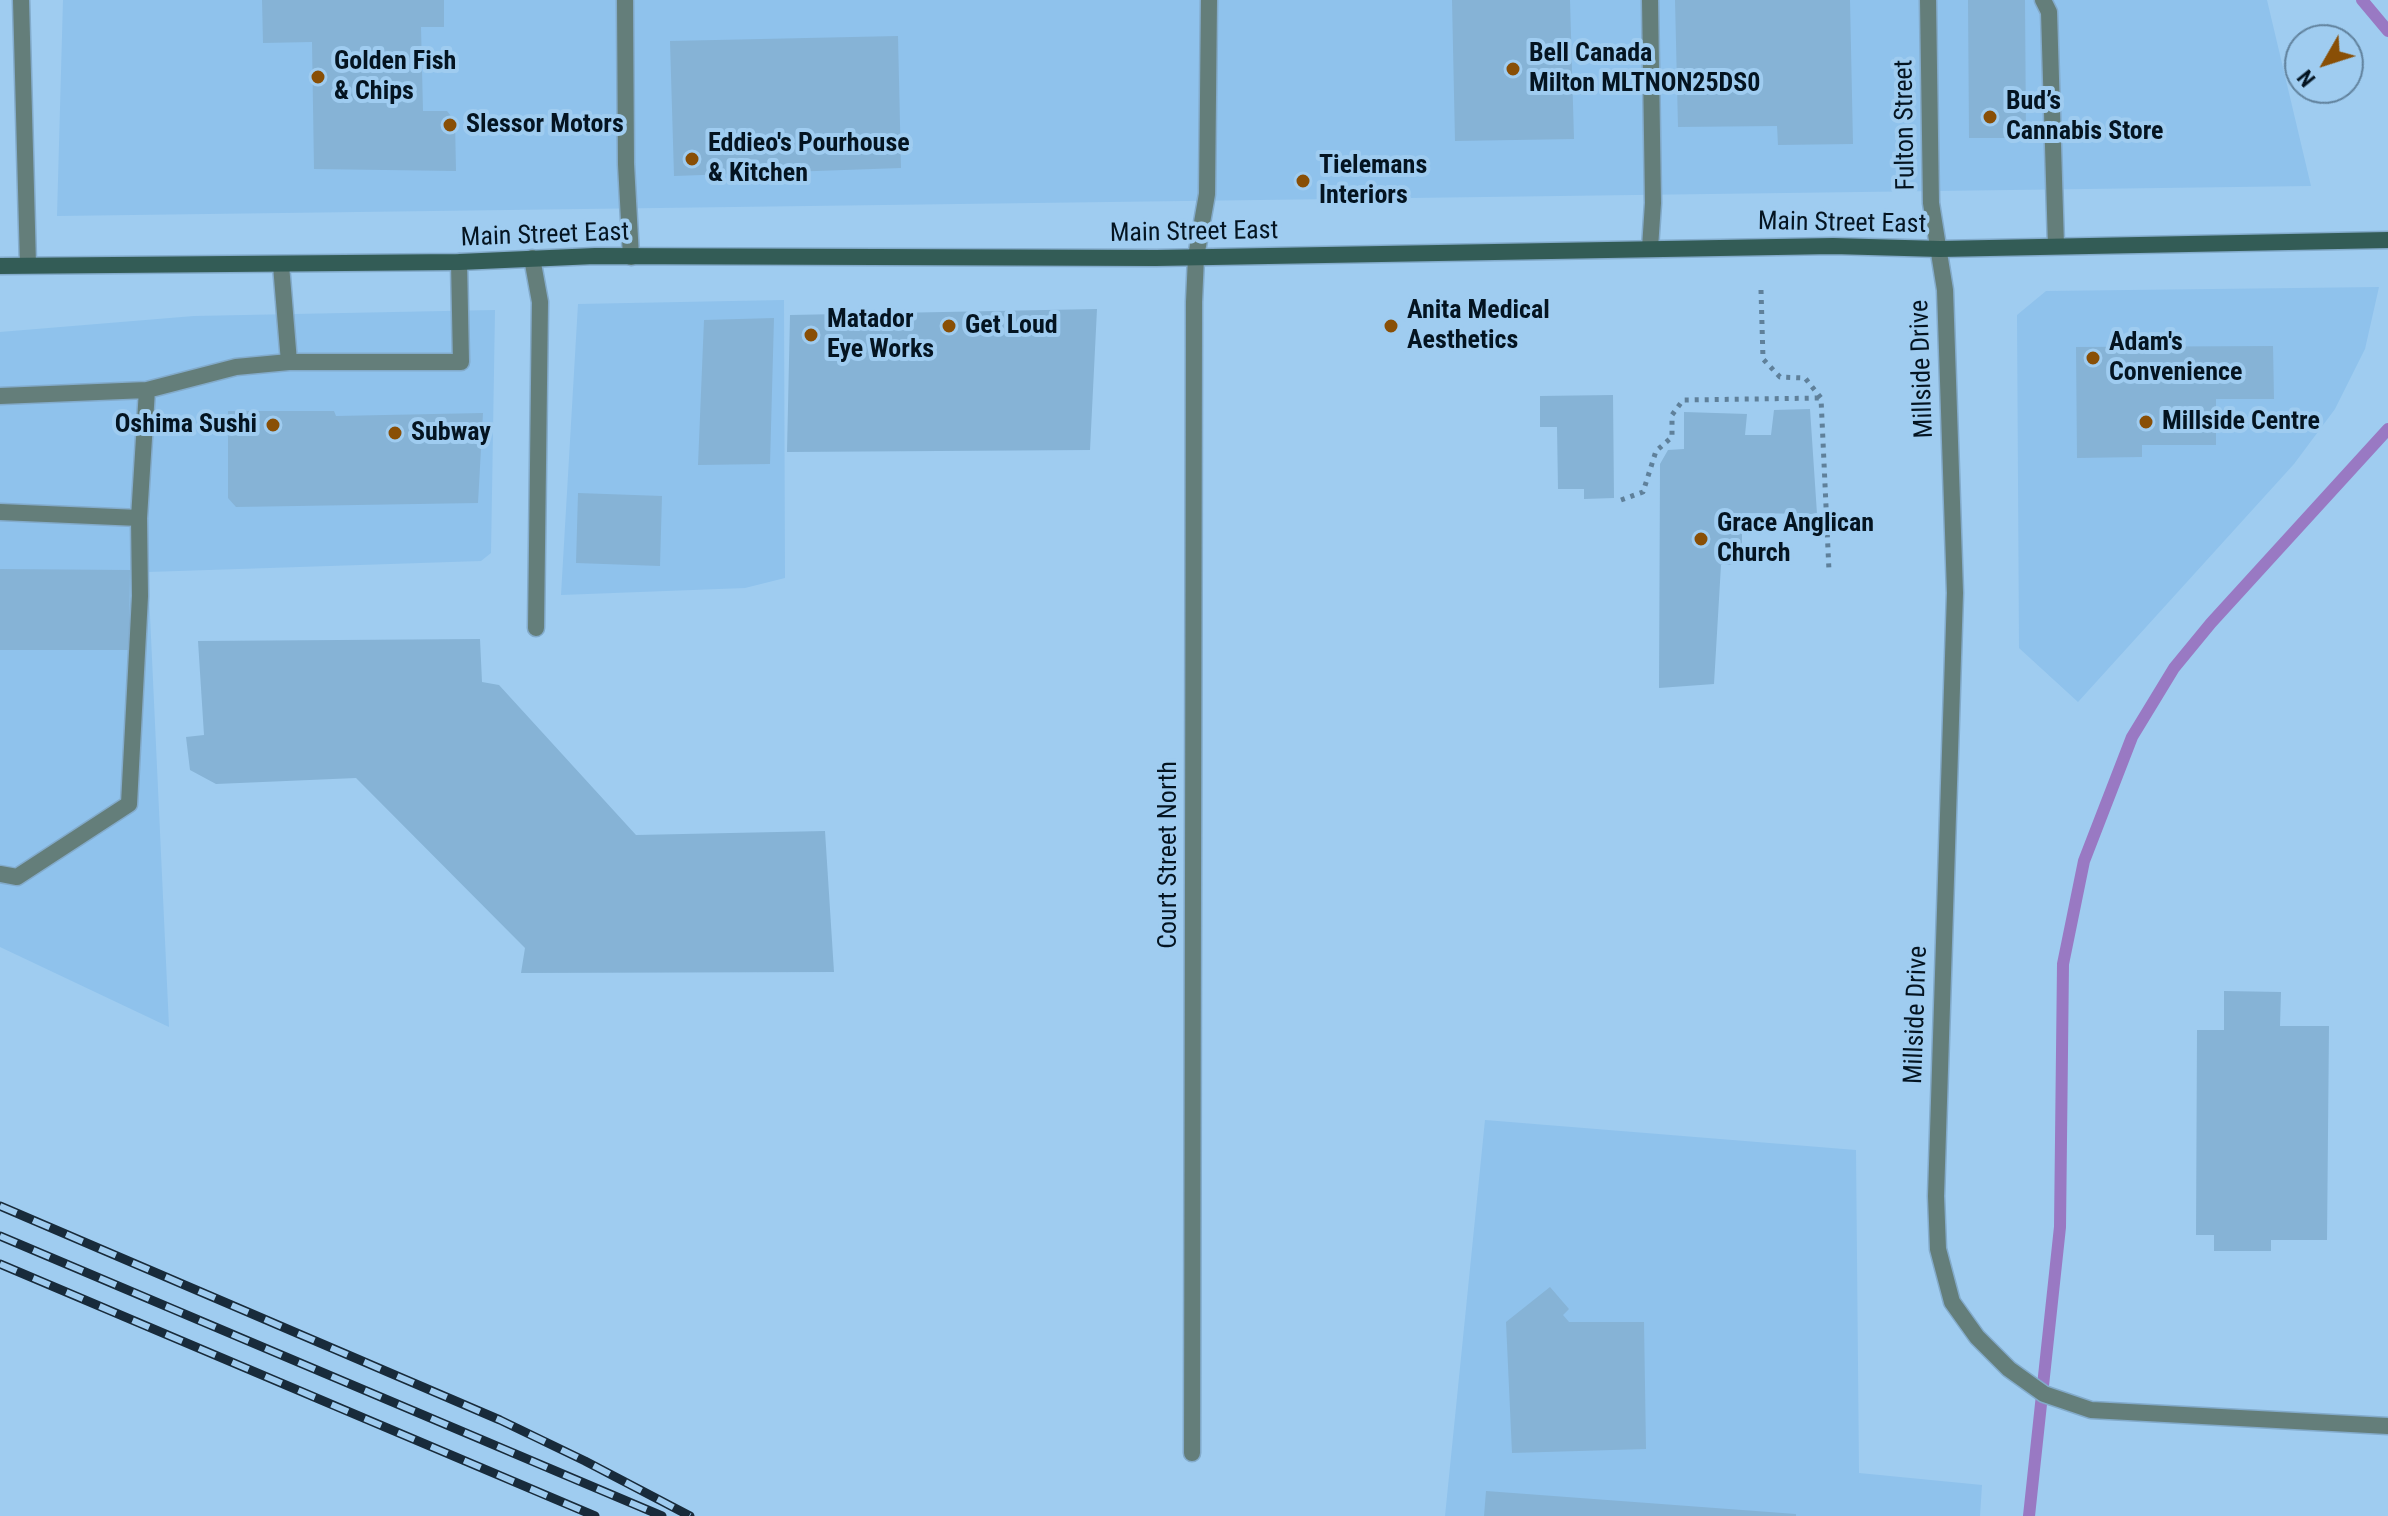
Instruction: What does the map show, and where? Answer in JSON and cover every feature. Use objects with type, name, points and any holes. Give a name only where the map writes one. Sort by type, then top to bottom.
[{"type":"main road","name":"Main Street East","points":[[0,266],[281,265],[631,257],[1196,257],[1833,246],[1940,249],[2388,240]]},
{"type":"street","points":[[21,0],[28,265]]},
{"type":"street","points":[[625,0],[626,164],[631,257]]},
{"type":"street","name":"Court Street North","points":[[1192,1453],[1196,257],[1207,194],[1209,0]]},
{"type":"street","points":[[1650,0],[1653,203],[1650,248]]},
{"type":"street","name":"Fulton Street","points":[[1928,0],[1931,203],[1940,249]]},
{"type":"street","points":[[2043,0],[2049,12],[2056,246]]},
{"type":"street","name":"Millside Drive","points":[[1940,249],[1945,290],[1955,593],[1936,1196],[1938,1249],[1952,1302],[1977,1337],[2009,1369],[2044,1394],[2091,1410],[2388,1426]]},
{"type":"street","points":[[532,258],[540,302],[536,628]]},
{"type":"street","points":[[0,396],[147,390],[236,367],[289,362],[461,362],[459,262]]},
{"type":"street","points":[[281,265],[289,362]]},
{"type":"street","points":[[0,874],[17,877],[129,804],[140,596],[139,518],[147,390]]},
{"type":"street","points":[[0,512],[139,518]]},
{"type":"path","points":[[1761,290],[1763,359],[1780,377],[1805,378],[1821,398],[1829,571]]},
{"type":"path","points":[[1621,500],[1643,492],[1656,451],[1672,437],[1672,415],[1683,400],[1821,398]]},
{"type":"shaded area","points":[[63,0],[2267,0],[2284,72],[2284,104],[2292,104],[2311,186],[57,216]]},
{"type":"shaded area","points":[[2379,287],[2365,349],[2335,409],[2294,464],[2078,702],[2019,648],[2017,315],[2046,291]]},
{"type":"shaded area","points":[[784,300],[785,578],[745,588],[561,595],[578,304]]},
{"type":"shaded area","points":[[495,310],[491,553],[481,561],[148,572],[169,1027],[0,947],[0,332],[194,316]]},
{"type":"shaded area","points":[[1485,1120],[1856,1150],[1859,1473],[1982,1485],[1980,1516],[1445,1516]]},
{"type":"building","points":[[262,0],[444,0],[444,27],[421,27],[423,111],[447,111],[455,121],[456,171],[314,169],[312,42],[263,43]]},
{"type":"building","name":"Bell Canada Milton MLTNON25DS0","points":[[1452,0],[1570,0],[1574,139],[1455,141]]},
{"type":"building","points":[[1675,0],[1850,0],[1853,144],[1778,145],[1777,126],[1678,127]]},
{"type":"building","points":[[1968,0],[2025,0],[2026,138],[1969,138]]},
{"type":"building","points":[[898,36],[901,168],[674,176],[670,41]]},
{"type":"building","points":[[1097,309],[1090,450],[787,452],[790,315]]},
{"type":"building","points":[[774,318],[770,464],[698,465],[704,320]]},
{"type":"building","name":"Millside Centre","points":[[2273,346],[2274,399],[2216,399],[2216,445],[2142,445],[2142,457],[2077,458],[2076,347]]},
{"type":"building","points":[[1613,395],[1614,498],[1584,499],[1584,489],[1558,489],[1557,427],[1540,427],[1540,396]]},
{"type":"building","name":"Grace Anglican Church","points":[[1810,409],[1817,514],[1742,513],[1742,564],[1721,565],[1714,684],[1659,688],[1660,464],[1668,450],[1684,449],[1684,412],[1747,414],[1745,435],[1771,435],[1774,410]]},
{"type":"building","points":[[228,411],[334,411],[336,416],[483,413],[478,503],[236,507],[228,498]]},
{"type":"building","points":[[578,493],[662,496],[660,566],[576,563]]},
{"type":"building","points":[[0,569],[130,570],[129,650],[0,650]]},
{"type":"building","points":[[480,639],[482,682],[499,685],[636,835],[825,831],[834,972],[521,973],[525,948],[356,778],[216,784],[190,770],[186,737],[204,735],[198,641]]},
{"type":"building","points":[[2224,991],[2281,992],[2280,1026],[2329,1026],[2327,1240],[2271,1240],[2271,1251],[2214,1251],[2214,1235],[2196,1235],[2197,1030],[2224,1030]]},
{"type":"building","points":[[1550,1287],[1569,1309],[1563,1315],[1569,1322],[1644,1322],[1646,1449],[1512,1453],[1506,1322]]},
{"type":"building","points":[[1486,1491],[1796,1514],[1796,1516],[1484,1516]]},
{"type":"waterway","points":[[2362,0],[2388,31]]},
{"type":"waterway","points":[[2029,1516],[2060,1227],[2063,964],[2084,861],[2132,737],[2174,668],[2211,623],[2388,429]]},
{"type":"railway","points":[[0,1206],[500,1420],[690,1516]]},
{"type":"railway","points":[[0,1236],[662,1516]]},
{"type":"railway","points":[[0,1264],[595,1516]]},
{"type":"place","name":"Bell Canada Milton MLTNON25DS0","points":[[1513,69]]},
{"type":"place","name":"Golden Fish & Chips","points":[[318,77]]},
{"type":"place","name":"Bud’s Cannabis Store","points":[[1990,117]]},
{"type":"place","name":"Slessor Motors","points":[[450,125]]},
{"type":"place","name":"Eddieo's Pourhouse & Kitchen","points":[[692,159]]},
{"type":"place","name":"Tielemans Interiors","points":[[1303,181]]},
{"type":"place","name":"Get Loud","points":[[949,326]]},
{"type":"place","name":"Anita Medical Aesthetics","points":[[1391,326]]},
{"type":"place","name":"Matador Eye Works","points":[[811,335]]},
{"type":"place","name":"Adam's Convenience","points":[[2093,358]]},
{"type":"place","name":"Millside Centre","points":[[2146,422]]},
{"type":"place","name":"Oshima Sushi","points":[[273,425]]},
{"type":"place","name":"Subway","points":[[395,433]]},
{"type":"place","name":"Grace Anglican Church","points":[[1701,539]]}]
